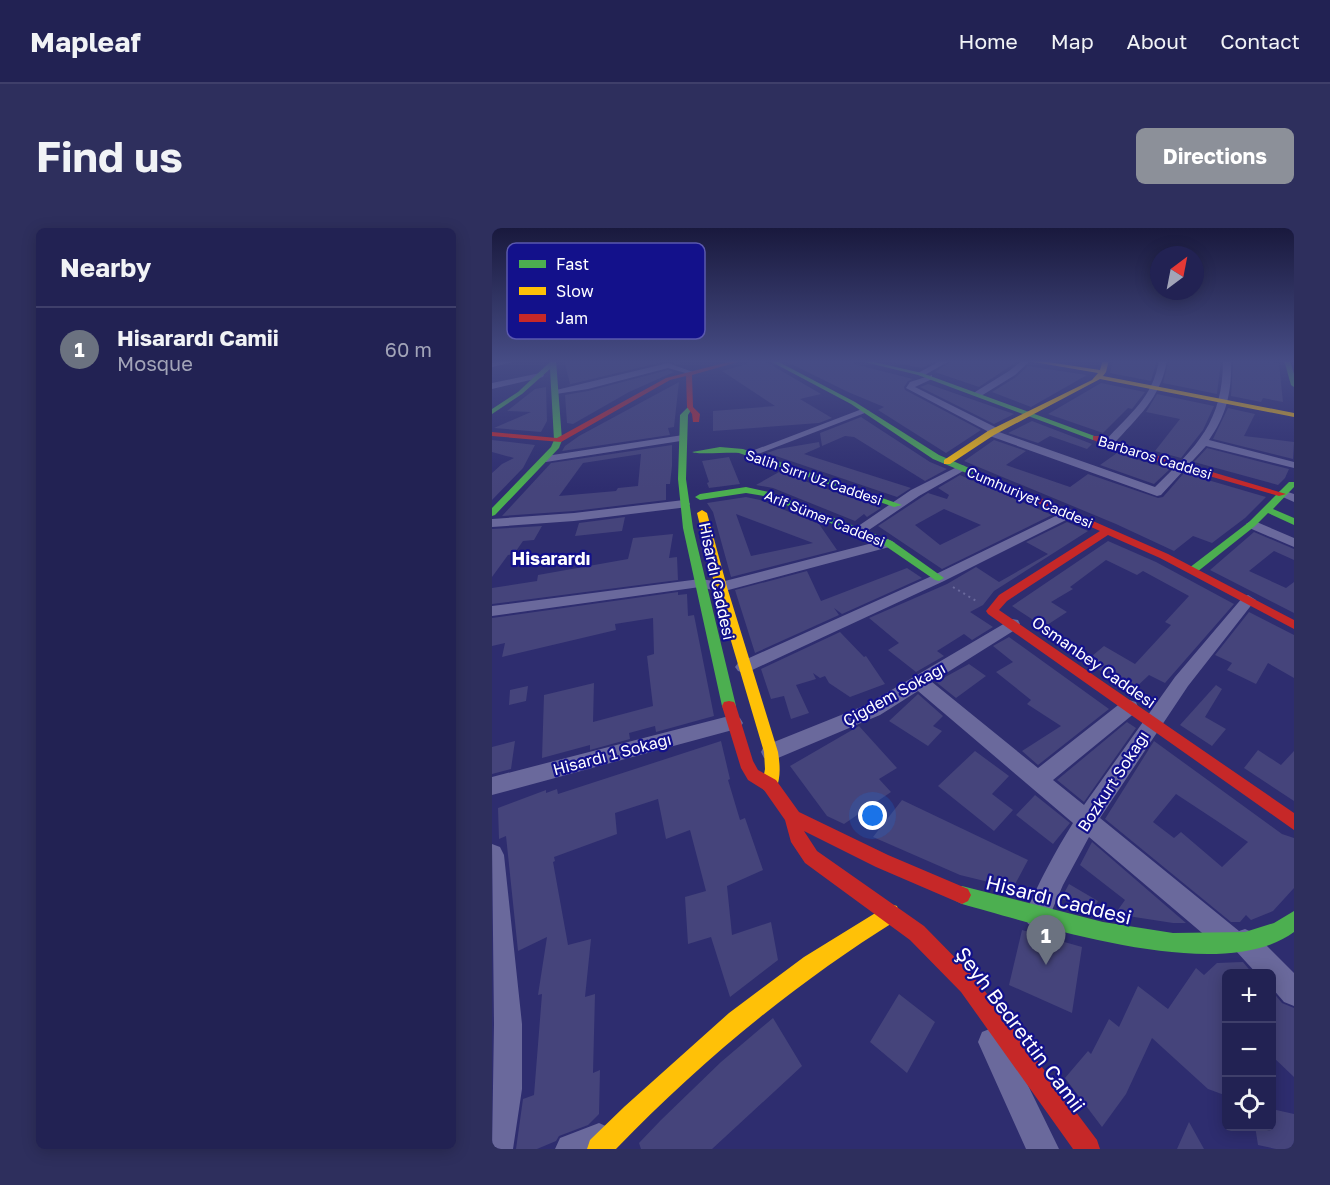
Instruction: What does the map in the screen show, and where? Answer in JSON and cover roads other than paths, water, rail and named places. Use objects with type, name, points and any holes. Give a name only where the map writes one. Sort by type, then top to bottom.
[{"type":"street","points":[[492,412],[505,403]]},
{"type":"street","points":[[557,403],[558,440]]},
{"type":"street","points":[[492,513],[546,459],[558,440],[623,403]]},
{"type":"street","name":"Hisardı Caddesi","points":[[690,403],[690,407],[684,415],[682,479],[684,504],[700,584],[733,723],[746,763],[753,774],[771,785],[793,817],[882,861],[959,894],[1131,938],[1173,943],[1239,942],[1280,931],[1294,920]]},
{"type":"street","name":"Cumhuriyet Caddesi","points":[[854,403],[947,462],[1108,530],[1193,570],[1294,625]]},
{"type":"street","points":[[938,403],[993,432],[1157,492],[1183,467],[1204,442],[1223,403]]},
{"type":"street","name":"Barbaros Caddesi","points":[[1002,403],[1109,443],[1183,467],[1288,496]]},
{"type":"street","points":[[947,462],[993,432],[1032,414],[1049,403]]},
{"type":"street","points":[[1109,443],[1145,403]]},
{"type":"street","points":[[1234,403],[1294,415],[1294,409]]},
{"type":"street","name":"Hisardı Caddesi","points":[[690,407],[696,414],[697,475],[707,536],[771,752],[773,769],[771,785]]},
{"type":"street","points":[[749,454],[865,411]]},
{"type":"street","points":[[492,434],[558,440]]},
{"type":"street","points":[[546,459],[683,438]]},
{"type":"street","points":[[1204,442],[1294,465]]},
{"type":"street","name":"Salih Sırrı Uz Caddesi","points":[[696,452],[726,449],[749,454],[897,505]]},
{"type":"street","points":[[858,531],[897,505],[961,468]]},
{"type":"street","points":[[1193,570],[1288,496],[1294,483]]},
{"type":"street","name":"Arif Sümer Caddesi","points":[[700,497],[739,490],[757,491],[888,543],[939,578]]},
{"type":"street","points":[[492,523],[574,517],[684,504]]},
{"type":"street","points":[[1268,510],[1294,522]]},
{"type":"street","points":[[744,667],[939,578],[1070,513]]},
{"type":"street","points":[[1252,524],[1294,543]]},
{"type":"street","name":"Osmanbey Caddesi","points":[[1108,530],[1002,598],[992,611],[1294,822]]},
{"type":"street","points":[[492,611],[700,584],[721,587],[888,543]]},
{"type":"street","name":"Bozkurt Sokağı","points":[[1037,915],[1061,860],[1151,723],[1199,655],[1248,600]]},
{"type":"street","name":"Çiğdem Sokağı","points":[[771,752],[858,717],[920,682],[1012,624]]},
{"type":"street","points":[[920,682],[1037,780],[1239,942],[1294,992]]},
{"type":"street","points":[[1037,780],[1129,707]]},
{"type":"street","name":"Hisardı 1 Sokağı","points":[[492,786],[733,723]]},
{"type":"street","name":"Şeyh Bedrettin Camii","points":[[793,817],[797,836],[811,857],[890,913],[942,956],[968,984],[1088,1149]]},
{"type":"street","points":[[492,855],[508,1024],[507,1089],[497,1149]]},
{"type":"street","points":[[571,1149],[607,1141],[656,1090],[781,984],[848,937],[890,913]]},
{"type":"street","points":[[968,984],[998,1055],[1043,1149]]},
{"type":"place","name":"Hisarardı Camii","points":[[1046,965]]},
{"type":"district","name":"Hisarardı","points":[[551,558]]}]
